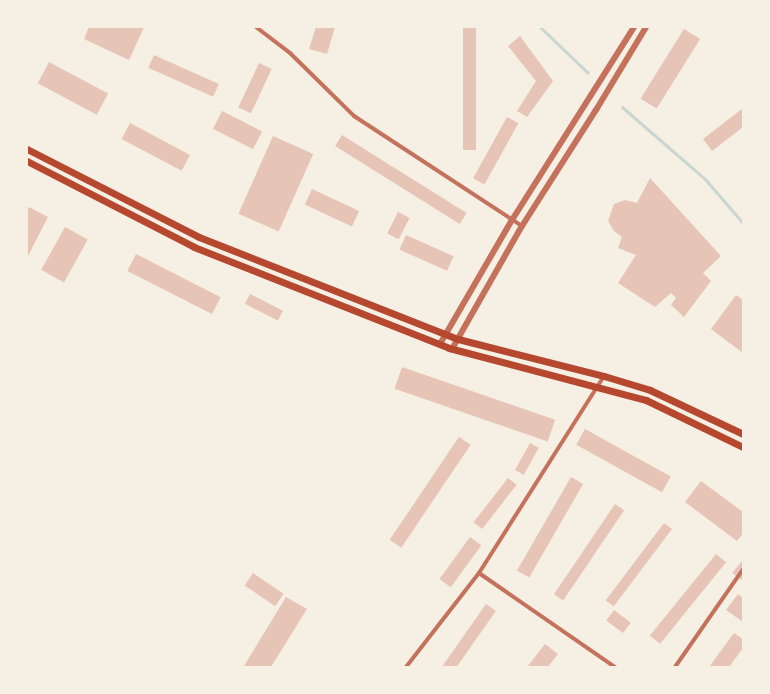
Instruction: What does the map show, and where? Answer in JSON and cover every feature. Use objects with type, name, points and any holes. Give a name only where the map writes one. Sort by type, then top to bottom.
[{"type":"main road","points":[[27,149],[199,237],[458,339],[604,376],[650,390],[743,434]]},
{"type":"main road","points":[[27,161],[194,247],[452,349],[646,400],[743,447]]},
{"type":"street","points":[[256,27],[290,53],[354,116],[522,226]]},
{"type":"street","points":[[440,344],[512,220],[634,27]]},
{"type":"street","points":[[452,349],[522,226],[646,27]]},
{"type":"street","points":[[406,667],[479,573],[604,376]]},
{"type":"street","points":[[675,667],[743,569]]},
{"type":"street","points":[[479,573],[615,667]]},
{"type":"building","points":[[89,27],[144,27],[129,60],[84,39]]},
{"type":"building","points":[[316,27],[335,27],[327,54],[309,49]]},
{"type":"building","points":[[463,27],[476,27],[476,150],[463,150]]},
{"type":"building","points":[[684,29],[700,39],[657,109],[641,99]]},
{"type":"building","points":[[520,36],[553,81],[527,117],[517,111],[536,81],[508,46]]},
{"type":"building","points":[[154,55],[219,84],[213,97],[148,68]]},
{"type":"building","points":[[49,62],[108,93],[97,115],[38,83]]},
{"type":"building","points":[[259,63],[272,69],[251,113],[238,107]]},
{"type":"building","points":[[743,108],[743,127],[712,151],[703,139]]},
{"type":"building","points":[[222,111],[262,131],[253,149],[213,129]]},
{"type":"building","points":[[507,117],[518,123],[484,185],[473,178]]},
{"type":"building","points":[[130,123],[190,155],[182,171],[122,139]]},
{"type":"building","points":[[342,135],[467,213],[460,224],[335,146]]},
{"type":"building","points":[[273,136],[313,154],[279,232],[238,214]]},
{"type":"building","points":[[650,178],[721,256],[703,273],[711,281],[684,317],[671,305],[676,298],[671,293],[655,307],[618,283],[636,255],[618,248],[622,237],[614,231],[608,221],[614,204],[625,200],[637,203]]},
{"type":"building","points":[[312,189],[359,211],[352,226],[305,204]]},
{"type":"building","points":[[29,207],[48,217],[27,258],[27,211]]},
{"type":"building","points":[[398,212],[410,218],[399,239],[387,233]]},
{"type":"building","points":[[65,227],[88,240],[64,282],[41,270]]},
{"type":"building","points":[[406,235],[454,256],[447,271],[399,250]]},
{"type":"building","points":[[136,254],[221,297],[212,314],[127,271]]},
{"type":"building","points":[[250,294],[283,311],[278,321],[245,304]]},
{"type":"building","points":[[736,295],[743,300],[743,353],[711,329]]},
{"type":"building","points":[[402,367],[555,420],[548,441],[395,389]]},
{"type":"building","points":[[585,429],[671,477],[662,492],[576,445]]},
{"type":"building","points":[[459,437],[471,445],[401,548],[390,540]]},
{"type":"building","points":[[530,443],[539,448],[524,475],[515,470]]},
{"type":"building","points":[[571,477],[583,484],[529,578],[517,571]]},
{"type":"building","points":[[508,478],[517,485],[482,529],[474,522]]},
{"type":"building","points":[[701,481],[743,512],[743,533],[737,541],[685,502]]},
{"type":"building","points":[[615,504],[624,510],[563,601],[554,594]]},
{"type":"building","points":[[664,523],[672,529],[614,606],[606,600]]},
{"type":"building","points":[[470,537],[481,545],[451,587],[439,579]]},
{"type":"building","points":[[716,554],[726,562],[660,644],[650,636]]},
{"type":"building","points":[[743,560],[743,581],[732,573]]},
{"type":"building","points":[[253,573],[284,594],[275,606],[245,585]]},
{"type":"building","points":[[738,594],[743,598],[743,622],[726,610]]},
{"type":"building","points":[[286,597],[307,609],[271,667],[244,666]]},
{"type":"building","points":[[486,604],[496,611],[457,667],[442,667]]},
{"type":"building","points":[[614,610],[631,623],[623,633],[606,620]]},
{"type":"building","points":[[734,633],[743,639],[743,648],[729,667],[709,667]]},
{"type":"building","points":[[545,644],[558,654],[548,667],[527,667]]},
{"type":"waterway","points":[[540,27],[588,73]]},
{"type":"waterway","points":[[622,107],[705,179],[743,223]]}]
